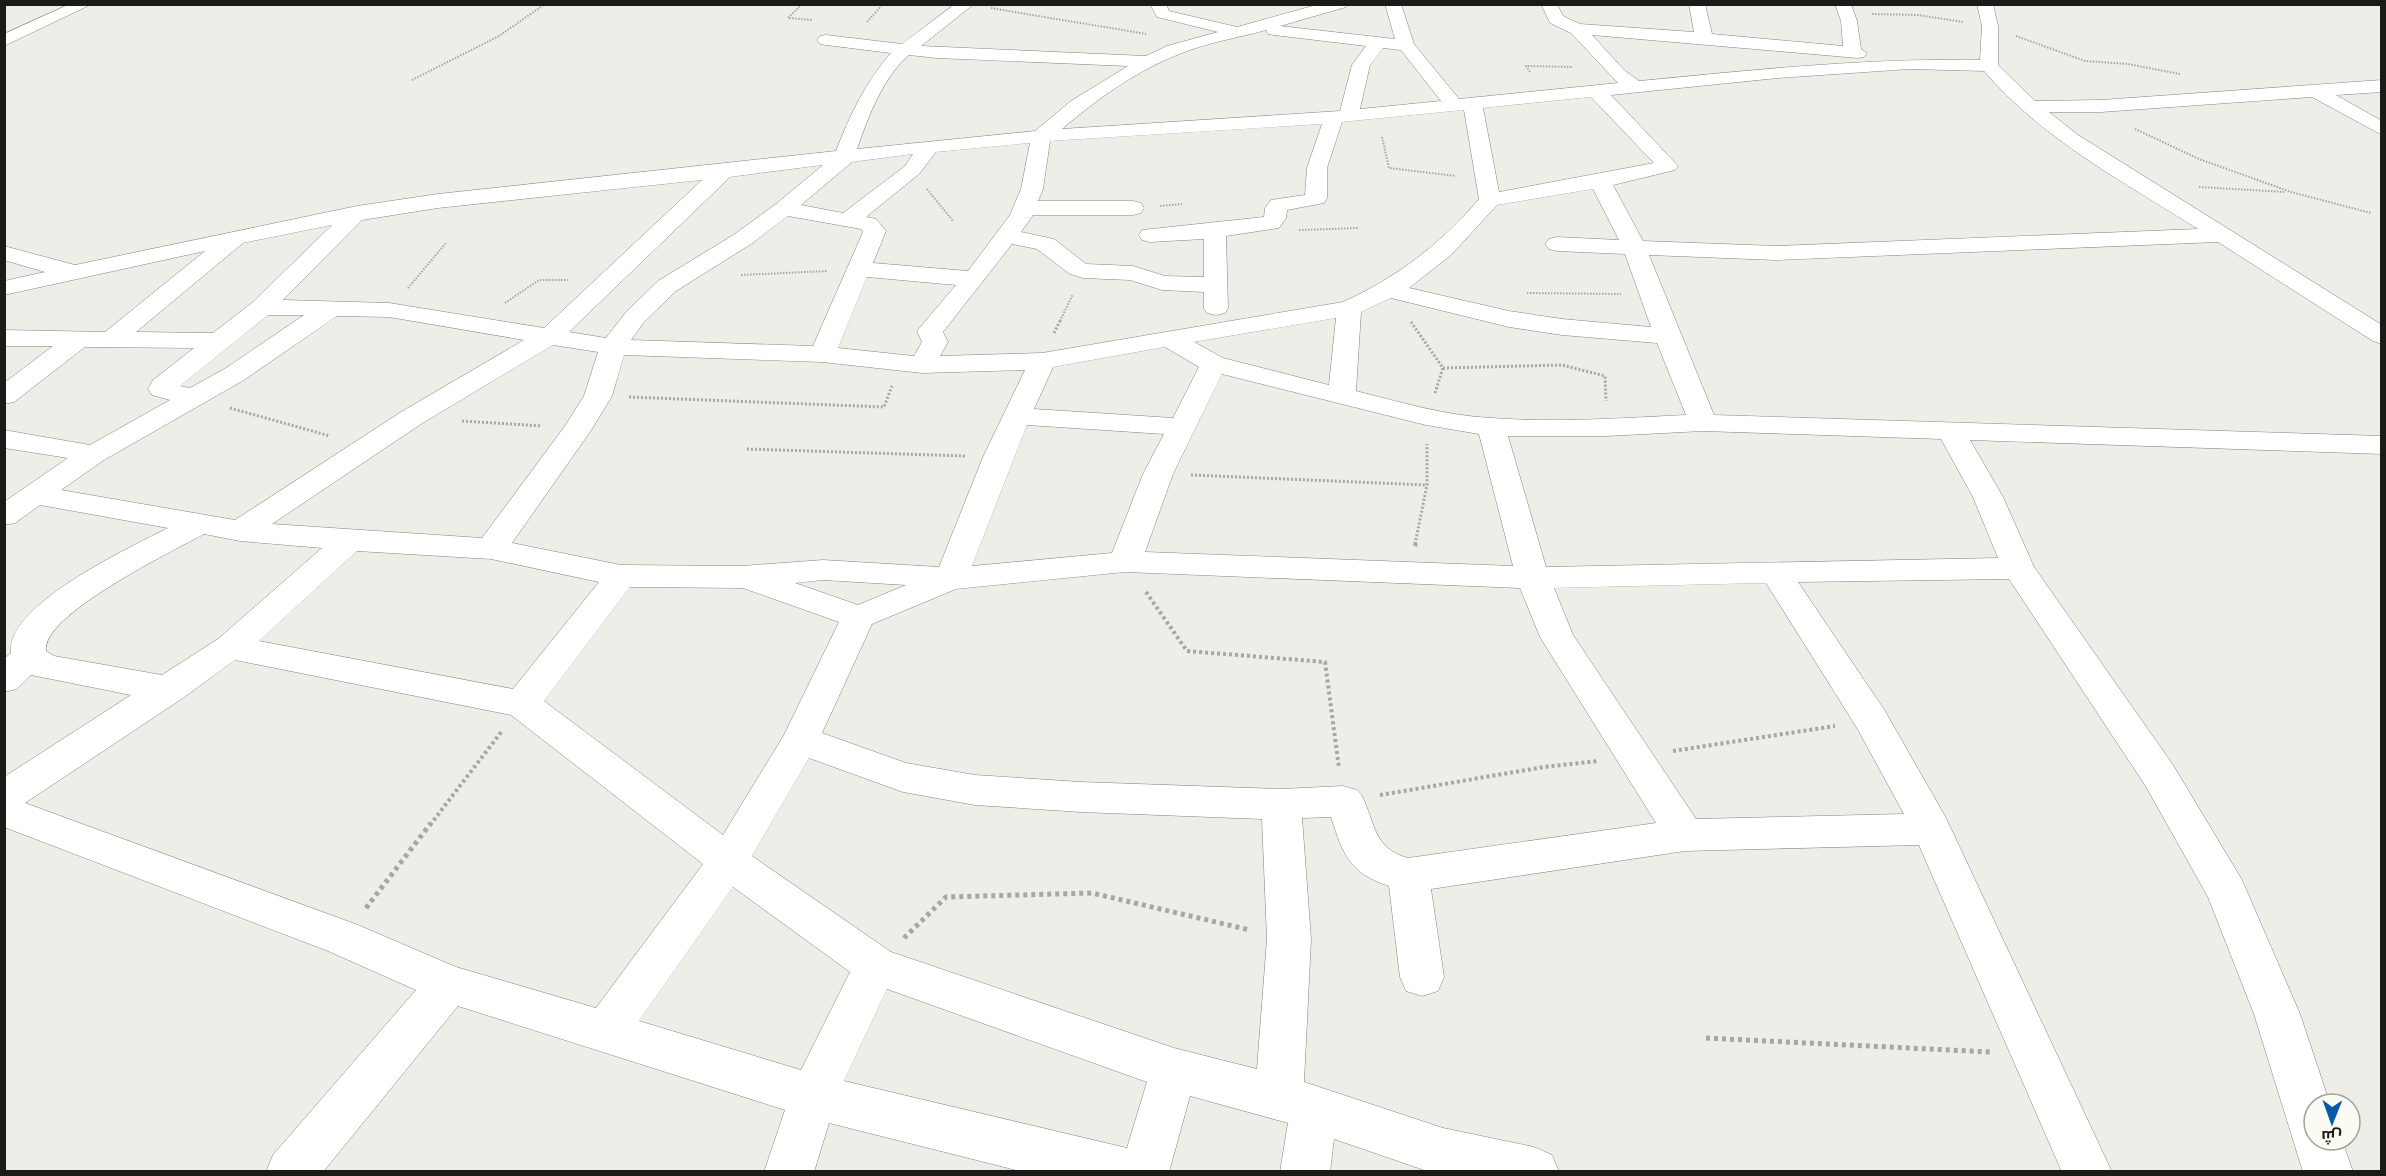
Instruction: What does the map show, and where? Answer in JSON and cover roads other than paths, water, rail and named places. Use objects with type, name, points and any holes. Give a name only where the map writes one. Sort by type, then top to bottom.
[{"type":"street","points":[[4,41],[84,4]]},
{"type":"street","points":[[1158,4],[1162,14],[1240,33]]},
{"type":"street","points":[[911,364],[935,342],[930,331],[974,279],[1005,237],[1029,198],[1041,136],[1077,105],[1148,61],[1195,43],[1240,33],[1340,4]]},
{"type":"street","points":[[262,307],[389,310],[613,347],[822,354],[911,364],[1042,361],[1349,308],[1388,290],[1426,263],[1478,215],[1488,189],[1463,104],[1406,45],[1393,4]]},
{"type":"street","points":[[1549,4],[1556,19],[1576,29],[1618,74],[1635,87]]},
{"type":"street","points":[[1697,4],[1704,38]]},
{"type":"street","points":[[1985,4],[1990,26],[1989,66],[2005,86],[2029,107],[2071,139],[2382,336]]},
{"type":"street","points":[[492,549],[578,429],[598,396],[613,347],[635,317],[668,286],[743,239],[784,209],[844,158],[856,124],[886,69],[907,49],[975,5]]},
{"type":"street","points":[[1845,9],[1853,52]]},
{"type":"street","points":[[1257,28],[1406,45]]},
{"type":"street","points":[[1576,29],[1853,52],[1910,64]]},
{"type":"street","points":[[826,40],[971,55],[1148,61]]},
{"type":"street","points":[[1150,235],[1215,231],[1271,223],[1279,205],[1316,198],[1317,168],[1342,116],[1361,65],[1378,42]]},
{"type":"street","points":[[4,288],[238,236],[357,213],[438,201],[844,158],[930,146],[1041,136],[1115,140],[1377,112],[1778,74],[1910,64],[1989,66]]},
{"type":"street","points":[[2029,107],[2101,106],[2268,93],[2317,92],[2373,86],[2382,97]]},
{"type":"street","points":[[1488,189],[1600,181],[1668,166],[1596,91]]},
{"type":"street","points":[[2317,92],[2382,129]]},
{"type":"street","points":[[847,221],[912,170],[930,146]]},
{"type":"street","points":[[240,531],[411,418],[551,335],[724,171]]},
{"type":"street","points":[[1600,181],[1634,246],[1667,336],[1703,423]]},
{"type":"street","points":[[1029,198],[1132,198]]},
{"type":"street","points":[[784,209],[868,224],[875,231],[822,354]]},
{"type":"street","points":[[194,398],[167,392],[162,389],[163,386],[262,307],[357,213]]},
{"type":"street","points":[[1215,231],[1216,330]]},
{"type":"street","points":[[1557,244],[1776,253],[2224,235]]},
{"type":"street","points":[[112,339],[238,236]]},
{"type":"street","points":[[1005,237],[1027,238],[1053,246],[1083,271],[1133,273],[1162,284],[1215,285]]},
{"type":"street","points":[[4,253],[73,272]]},
{"type":"street","points":[[859,269],[974,279]]},
{"type":"street","points":[[1388,290],[1509,319],[1573,328],[1667,336]]},
{"type":"street","points":[[4,516],[94,454],[236,374],[332,308]]},
{"type":"street","points":[[1342,396],[1349,308]]},
{"type":"street","points":[[4,338],[219,341]]},
{"type":"street","points":[[4,396],[79,339]]},
{"type":"street","points":[[1169,339],[1214,364],[1426,417],[1491,427],[1606,427],[1703,423],[2382,446]]},
{"type":"street","points":[[742,577],[859,616],[951,579],[998,457],[1042,361]]},
{"type":"street","points":[[1125,562],[1158,474],[1214,364]]},
{"type":"street","points":[[1016,417],[1183,427]]},
{"type":"street","points":[[1491,427],[1533,578],[1557,637],[1685,835]]},
{"type":"street","points":[[1951,432],[1988,497],[2019,569],[2158,775],[2227,892],[2277,1014],[2302,1092]]},
{"type":"street","points":[[4,439],[94,454]]},
{"type":"street","points":[[35,495],[240,531],[350,541],[492,549],[621,576],[742,577],[823,570],[892,573],[951,579],[1125,562],[1533,578],[1948,568],[2019,569]]},
{"type":"street","points":[[170,689],[45,667],[17,668],[41,620],[62,602],[197,525]]},
{"type":"street","points":[[4,797],[170,689],[230,647],[350,541]]},
{"type":"street","points":[[1775,572],[1872,721],[1932,829],[2087,1172]]},
{"type":"street","points":[[522,704],[621,576]]},
{"type":"street","points":[[606,1031],[728,861],[800,740],[859,616]]},
{"type":"street","points":[[230,647],[522,704],[728,861],[876,966],[1174,1070],[1296,1103],[1443,1152],[1524,1170]]},
{"type":"street","points":[[800,740],[903,777],[975,790],[1081,797],[1281,804],[1343,801],[1347,805],[1364,854],[1382,868],[1408,874],[1685,835],[1932,829]]},
{"type":"street","points":[[1281,804],[1296,1103],[1305,1172]]},
{"type":"street","points":[[4,811],[343,938],[448,984],[813,1095],[1125,1172]]},
{"type":"street","points":[[1408,874],[1422,977]]},
{"type":"street","points":[[789,1172],[813,1095],[876,966]]},
{"type":"street","points":[[291,1172],[448,984]]},
{"type":"street","points":[[1144,1172],[1174,1070]]},
{"type":"street","points":[[2322,1152],[2328,1172]]}]
